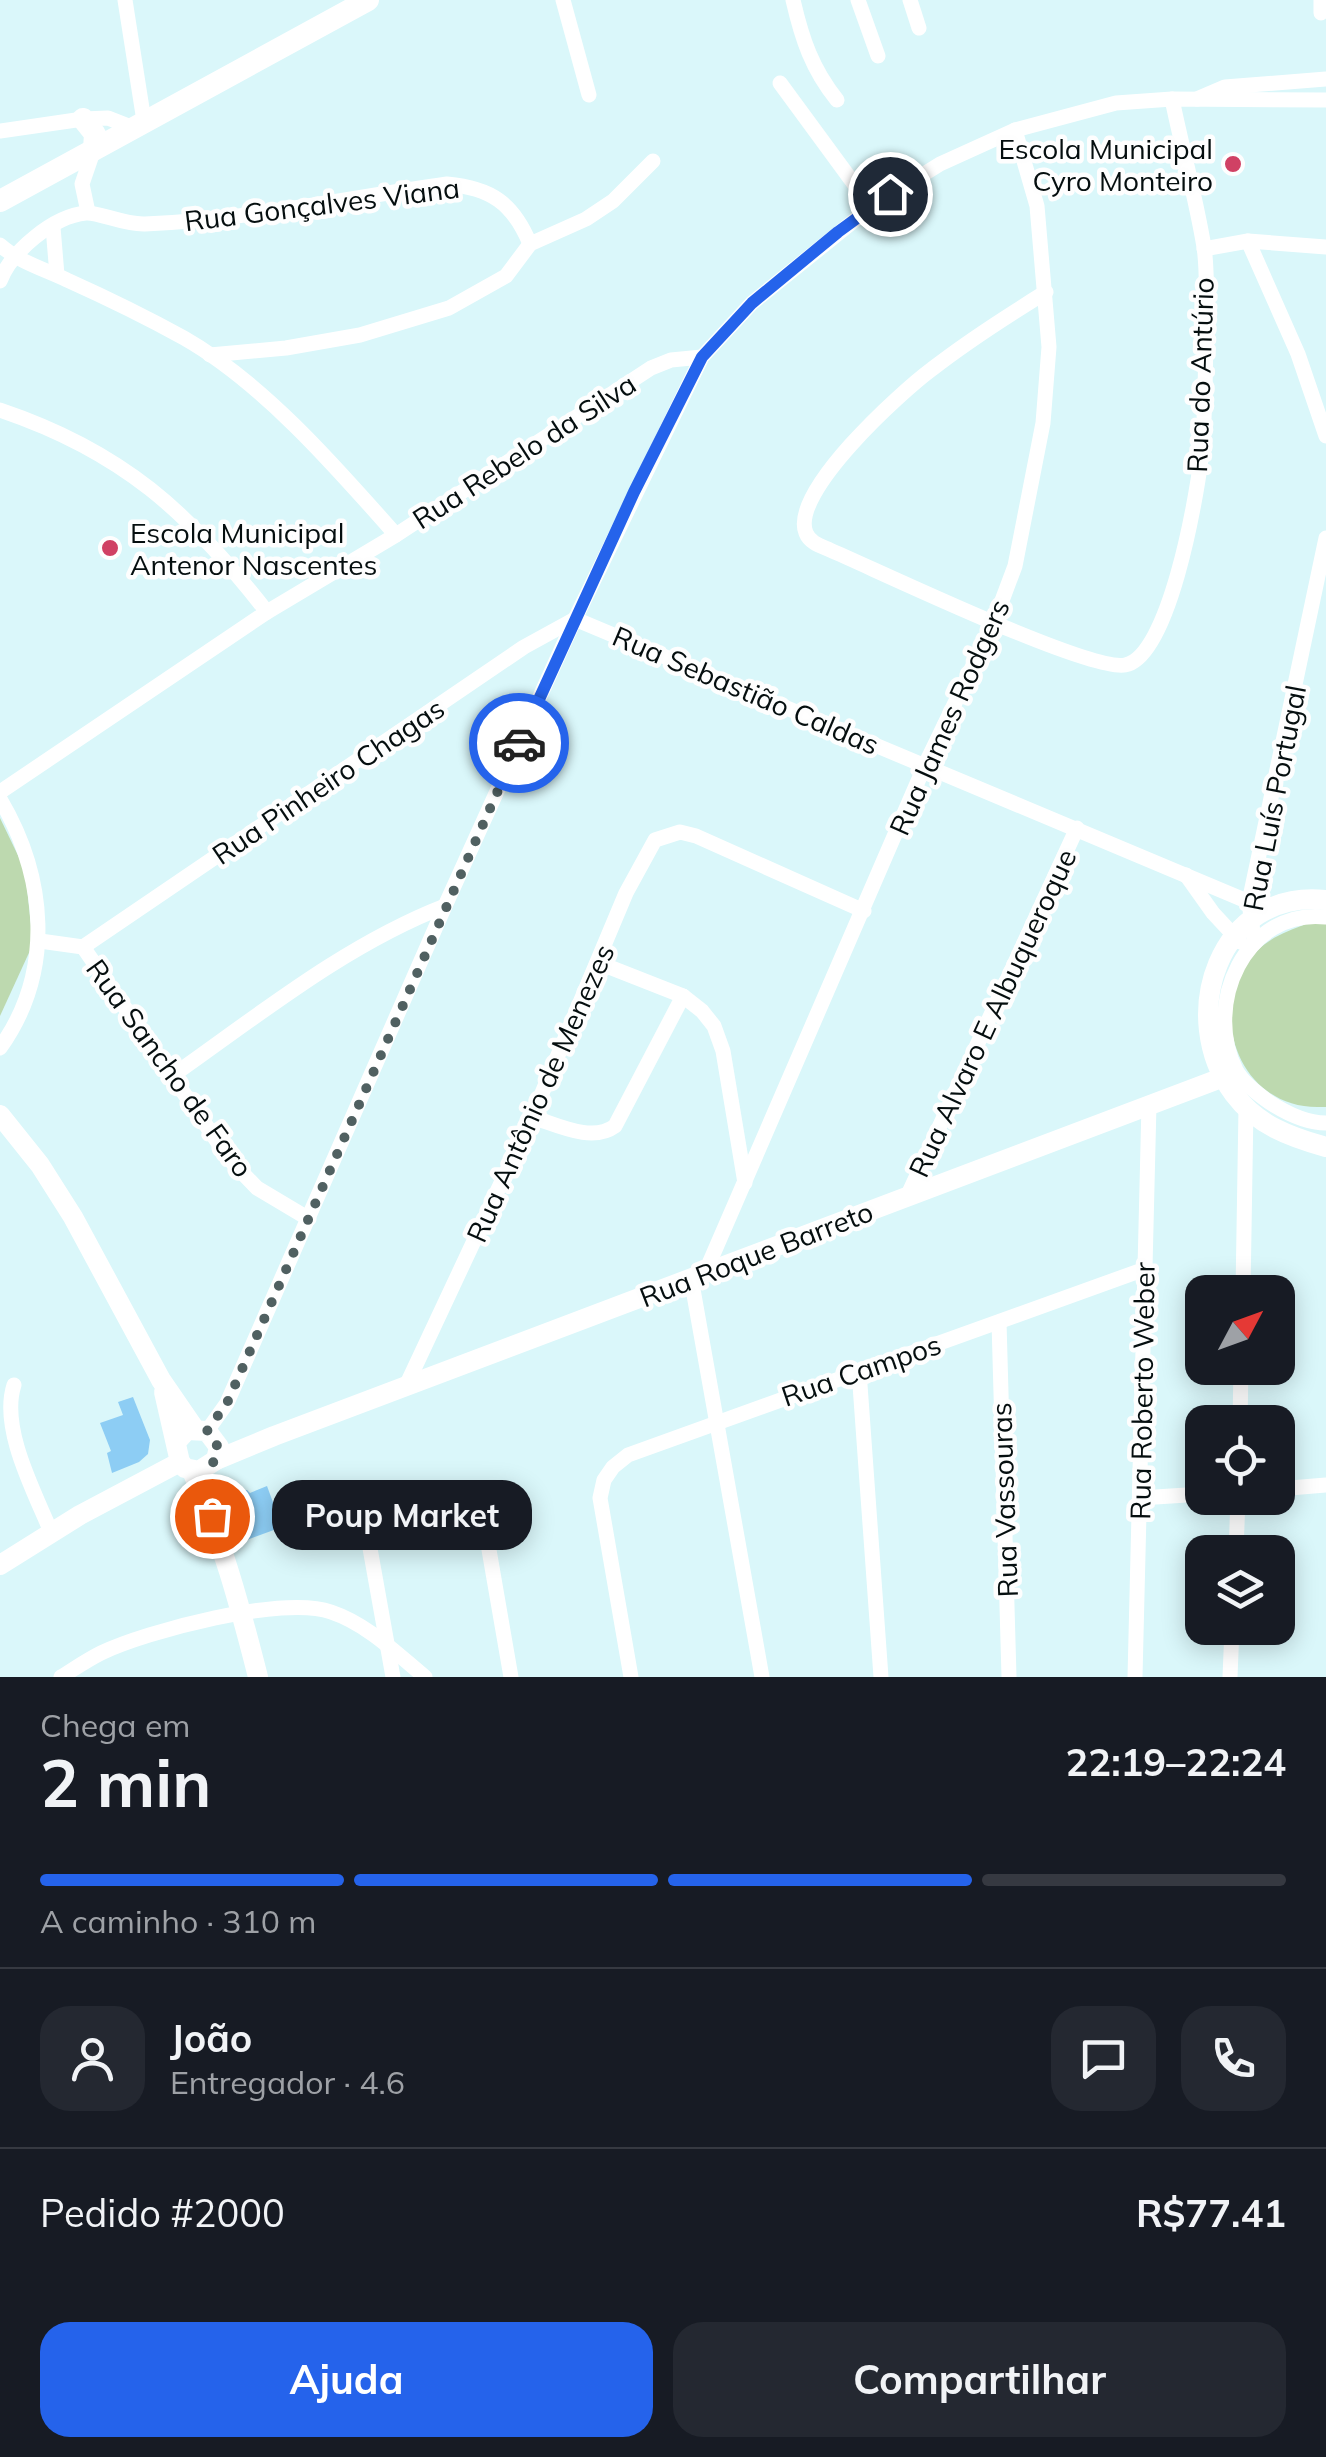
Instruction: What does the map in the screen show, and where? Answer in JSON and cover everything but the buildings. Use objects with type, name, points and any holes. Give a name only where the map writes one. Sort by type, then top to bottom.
[{"type":"main road","points":[[0,201],[368,0]]},
{"type":"main road","points":[[82,119],[95,134],[94,149]]},
{"type":"street","points":[[0,131],[82,119],[108,118],[137,124],[126,0]]},
{"type":"street","points":[[563,0],[588,95]]},
{"type":"street","points":[[793,0],[806,52],[818,77],[837,100]]},
{"type":"street","points":[[858,0],[878,56]]},
{"type":"street","points":[[910,0],[919,28]]},
{"type":"street","points":[[1194,100],[1225,88],[1257,83],[1326,80]]},
{"type":"street","points":[[780,83],[871,207]]},
{"type":"street","points":[[1257,83],[1259,100]]},
{"type":"street","points":[[199,1449],[227,1403],[444,906],[575,619],[702,357],[752,303],[871,207],[940,164],[1016,130],[1116,103],[1172,99],[1326,100]]},
{"type":"street","name":"Rua do Antúrio","points":[[994,622],[1104,665],[1126,665],[1141,658],[1151,646],[1176,578],[1201,460],[1205,396],[1204,249],[1172,99]]},
{"type":"street","name":"Rua James Rodgers","points":[[698,1276],[745,1183],[924,764],[994,622],[1014,566],[1044,422],[1049,347],[1037,206],[1016,130]]},
{"type":"street","points":[[6,250],[88,212],[82,184],[94,149]]},
{"type":"street","points":[[210,355],[286,348],[360,335],[430,315],[484,291],[506,276],[530,244],[586,219],[613,201],[653,162]]},
{"type":"street","name":"Rua Gonçalves Viana","points":[[88,212],[108,220],[141,224],[219,218],[447,184],[475,187],[501,201],[520,220],[530,244]]},
{"type":"street","points":[[52,227],[56,274]]},
{"type":"street","points":[[1204,249],[1248,242],[1326,247]]},
{"type":"street","points":[[1248,242],[1298,354],[1326,436]]},
{"type":"street","points":[[6,250],[184,338],[210,355],[338,469],[396,535]]},
{"type":"street","points":[[0,281],[6,250]]},
{"type":"street","points":[[994,622],[812,541],[805,532],[804,512],[838,460],[929,371],[1046,292]]},
{"type":"street","name":"Rua Rebelo da Silva","points":[[0,795],[268,612],[396,535],[651,368],[671,360],[702,357]]},
{"type":"street","points":[[0,410],[82,443],[132,473],[176,507],[216,548],[268,612]]},
{"type":"street","name":"Rua Luís Portugal","points":[[1249,910],[1326,538]]},
{"type":"street","name":"Rua Sebastião Caldas","points":[[575,619],[1186,875],[1249,910]]},
{"type":"street","name":"Rua Pinheiro Chagas","points":[[83,947],[507,658],[575,619]]},
{"type":"street","points":[[0,795],[28,862],[40,941],[19,1016],[0,1048]]},
{"type":"street","name":"Rua Alvaro E Albuqueroque","points":[[908,1197],[1077,828]]},
{"type":"street","name":"Rua Antônio de Menezes","points":[[406,1386],[532,1117],[600,963],[626,893],[655,840],[680,832],[696,836],[864,910]]},
{"type":"street","points":[[1186,875],[1203,901],[1245,942]]},
{"type":"street","points":[[1245,942],[1249,910],[1312,898],[1326,900]]},
{"type":"street","points":[[172,1076],[346,956],[396,926],[444,906]]},
{"type":"street","points":[[1243,1275],[1246,1108],[1211,1043],[1209,998],[1220,956],[1278,924],[1326,917]]},
{"type":"street","points":[[40,941],[83,947]]},
{"type":"street","name":"Rua Sancho de Faro","points":[[83,947],[230,1160],[257,1188],[309,1218]]},
{"type":"street","points":[[600,963],[683,996],[714,1026],[723,1052],[745,1183]]},
{"type":"street","points":[[532,1117],[590,1134],[604,1134],[615,1126],[683,996]]},
{"type":"street","points":[[1230,1074],[1280,1109],[1325,1126]]},
{"type":"street","name":"Rua Roque Barreto","points":[[0,1564],[199,1449],[274,1436],[1230,1074]]},
{"type":"street","name":"Rua Roberto Weber","points":[[1134,1677],[1150,1104]]},
{"type":"street","points":[[1246,1108],[1280,1132],[1326,1148]]},
{"type":"street","points":[[0,1115],[40,1165],[73,1217],[199,1449],[212,1516],[258,1677]]},
{"type":"street","name":"Rua Campos","points":[[631,1677],[600,1498],[604,1480],[613,1466],[628,1455],[714,1422],[1145,1270]]},
{"type":"street","points":[[698,1276],[714,1422],[762,1677]]},
{"type":"street","name":"Rua Vassouras","points":[[999,1322],[1009,1677]]},
{"type":"street","points":[[859,1372],[881,1677]]},
{"type":"street","points":[[14,1385],[8,1398],[10,1433],[50,1532]]},
{"type":"street","points":[[1295,1488],[1326,1486]]},
{"type":"street","points":[[479,1492],[511,1677]]},
{"type":"street","points":[[1140,1498],[1185,1495]]},
{"type":"street","points":[[366,1526],[393,1677]]},
{"type":"street","points":[[61,1677],[144,1636],[298,1606],[328,1610],[358,1623],[425,1677]]},
{"type":"street","points":[[1230,1677],[1231,1645]]},
{"type":"green space","points":[[0,818],[25,870],[33,944],[0,1016]]},
{"type":"green space","points":[[1306,924],[1326,924],[1326,1107],[1293,1104],[1268,1092],[1250,1074],[1237,1051],[1231,1025],[1232,998],[1241,973],[1258,950]]},
{"type":"way so far","points":[[212,1516],[212,1466],[218,1447],[207,1431],[227,1403],[519,743]]},
{"type":"place","name":"Escola Municipal Cyro Monteiro","points":[[1233,164]]},
{"type":"place","name":"Escola Municipal Antenor Nascentes","points":[[110,548]]},
{"type":"place","name":"Poup Market","points":[[212,1516]]},
{"type":"route","points":[[519,743],[634,492],[702,357],[752,303],[890,194]]}]
